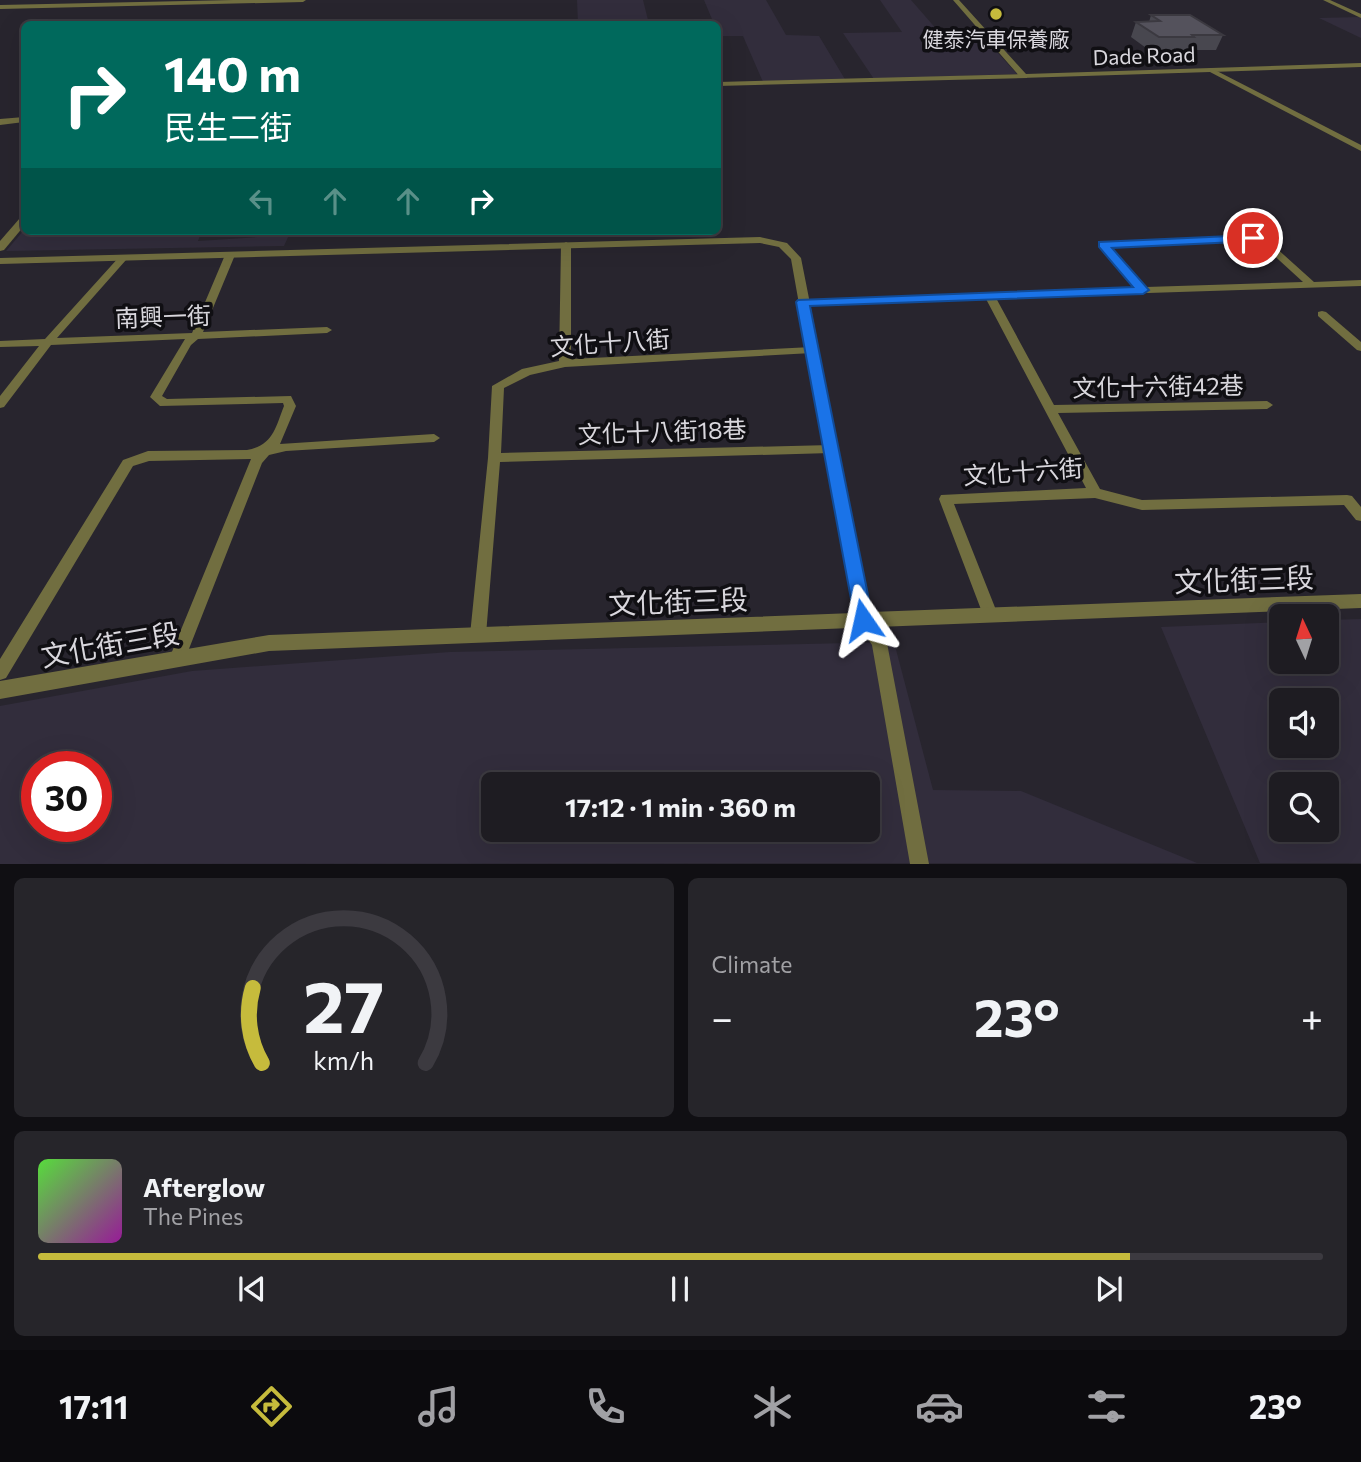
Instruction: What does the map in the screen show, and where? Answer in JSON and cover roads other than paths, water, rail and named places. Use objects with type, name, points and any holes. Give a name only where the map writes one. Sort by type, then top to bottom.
[{"type":"street","points":[[956,0],[1024,76]]},
{"type":"street","points":[[1003,53],[1029,65],[1076,74]]},
{"type":"street","name":"Dade Road","points":[[721,84],[1361,65]]},
{"type":"street","points":[[1211,70],[1361,148]]},
{"type":"street","points":[[0,122],[21,120]]},
{"type":"street","points":[[0,248],[21,224]]},
{"type":"street","points":[[0,261],[760,240],[783,245],[796,258],[863,620]]},
{"type":"street","name":"文化街三段","points":[[0,690],[269,643],[1361,601]]},
{"type":"lane","points":[[0,7],[303,0]]},
{"type":"lane","points":[[1326,0],[1361,16]]},
{"type":"lane","points":[[1143,290],[1103,244],[1253,238],[1271,248],[1311,284]]},
{"type":"lane","points":[[565,363],[566,245]]},
{"type":"lane","points":[[177,659],[256,461],[277,439],[290,406],[287,398],[164,403],[156,397],[187,343],[196,335],[230,255]]},
{"type":"lane","points":[[0,404],[48,342],[122,258]]},
{"type":"lane","points":[[803,302],[1361,283]]},
{"type":"lane","name":"文化十六街","points":[[989,615],[946,499],[1095,493],[990,296]]},
{"type":"lane","points":[[1322,314],[1361,348]]},
{"type":"lane","name":"南興一街","points":[[0,344],[327,330]]},
{"type":"lane","name":"文化十八街","points":[[478,635],[498,386],[526,372],[565,363],[812,350]]},
{"type":"lane","name":"文化十六街42巷","points":[[1050,409],[1267,405]]},
{"type":"lane","points":[[0,673],[128,463],[148,456],[247,455],[286,447],[434,438]]},
{"type":"lane","name":"文化十八街18巷","points":[[494,458],[831,449]]},
{"type":"lane","points":[[1095,493],[1142,505],[1347,500],[1361,516]]},
{"type":"lane","points":[[863,620],[879,643],[920,863]]},
{"type":"place","name":"健泰汽車保養廠","points":[[996,14]]}]
